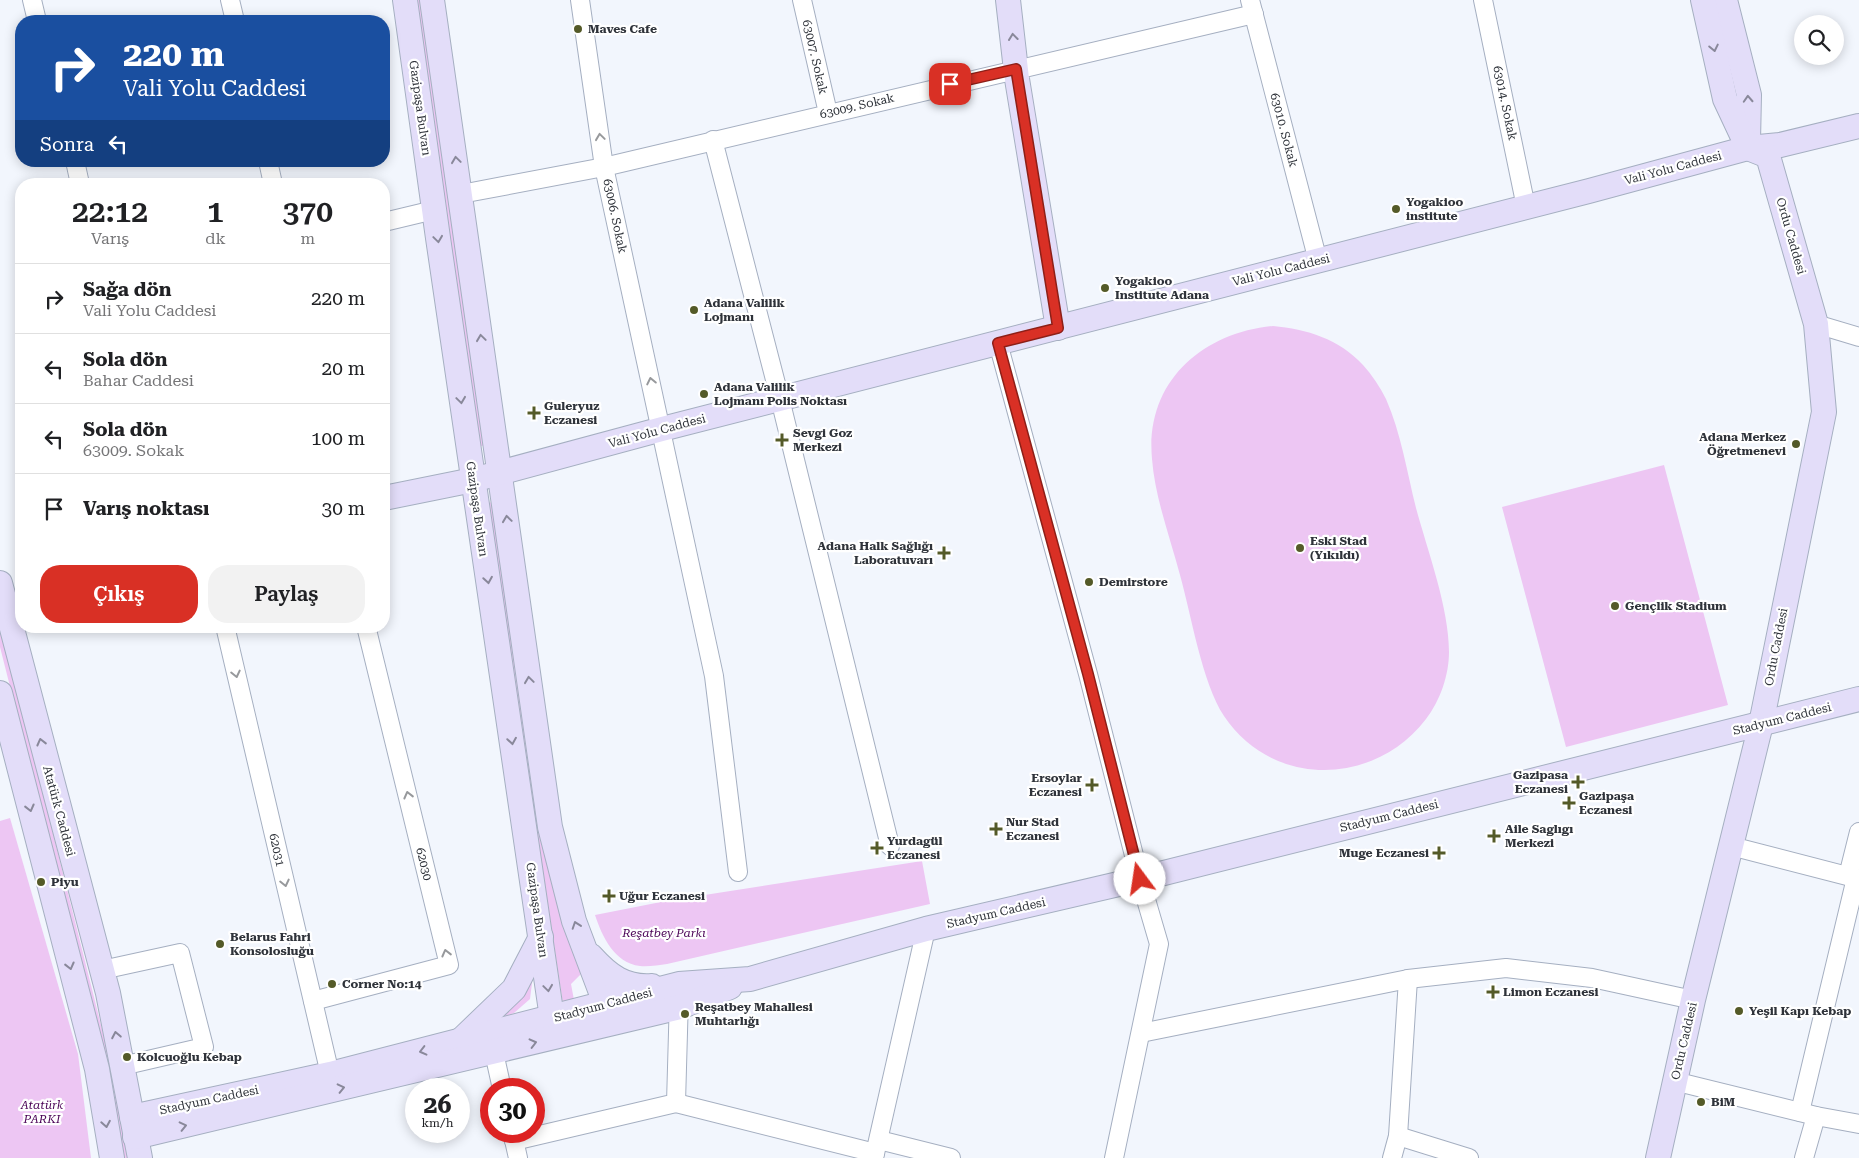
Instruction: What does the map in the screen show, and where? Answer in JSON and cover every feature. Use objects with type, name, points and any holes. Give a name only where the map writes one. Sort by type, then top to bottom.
[{"type":"main road","name":"Gazipaşa Bulvarı","points":[[405,0],[552,1018]]},
{"type":"main road","points":[[432,0],[550,827],[574,921],[605,1004]]},
{"type":"main road","points":[[1008,0],[1016,69],[1058,328]]},
{"type":"main road","points":[[1703,0],[1725,99],[1748,148]]},
{"type":"main road","points":[[1725,0],[1749,95],[1748,148]]},
{"type":"main road","name":"Vali Yolu Caddesi","points":[[390,497],[473,480],[662,429],[1318,261],[1748,148],[1780,145],[1859,126]]},
{"type":"main road","name":"Ordu Caddesi","points":[[1658,1158],[1693,1000],[1761,724],[1824,412],[1816,324],[1768,156],[1748,148]]},
{"type":"main road","name":"Atatürk Caddesi","points":[[5,595],[102,970],[136,1137]]},
{"type":"main road","points":[[0,693],[97,1070],[112,1158]]},
{"type":"main road","name":"Stadyum Caddesi","points":[[136,1137],[330,1074],[458,1042],[491,1043],[552,1018],[605,1004],[679,996],[750,979],[926,929],[1140,879],[1859,699]]},
{"type":"main road","points":[[458,1042],[514,989],[541,937]]},
{"type":"main road","points":[[585,949],[603,970],[618,982],[637,988],[679,996]]},
{"type":"main road","points":[[136,1137],[491,1043],[679,996]]},
{"type":"street","points":[[32,0],[36,15]]},
{"type":"street","points":[[230,0],[234,15]]},
{"type":"street","name":"63006. Sokak","points":[[580,0],[604,167],[714,676],[738,872]]},
{"type":"street","name":"63007. Sokak","points":[[802,0],[828,113]]},
{"type":"street","name":"63014. Sokak","points":[[1483,0],[1526,207]]},
{"type":"street","name":"63009. Sokak","points":[[460,194],[604,167],[1016,69],[1252,7]]},
{"type":"street","name":"63010. Sokak","points":[[1252,7],[1318,261]]},
{"type":"street","points":[[713,140],[780,399],[890,846]]},
{"type":"street","points":[[390,221],[434,210]]},
{"type":"street","points":[[1816,324],[1859,337]]},
{"type":"street","points":[[998,343],[1088,674],[1140,879],[1159,944],[1114,1158]]},
{"type":"street","name":"62031","points":[[227,633],[330,1074]]},
{"type":"street","name":"62030","points":[[313,1001],[449,965],[368,633]]},
{"type":"street","points":[[1804,1158],[1808,1114],[1854,878],[1859,832]]},
{"type":"street","points":[[1731,846],[1854,878]]},
{"type":"street","points":[[876,1150],[926,929]]},
{"type":"street","points":[[102,970],[180,953],[204,1047],[122,1066]]},
{"type":"street","points":[[1141,1033],[1408,979],[1506,968],[1592,978],[1693,1000]]},
{"type":"street","points":[[1392,1158],[1398,1136],[1408,979]]},
{"type":"street","points":[[676,1102],[679,996]]},
{"type":"street","points":[[491,1043],[499,1078]]},
{"type":"street","points":[[1674,1081],[1808,1114],[1859,1124]]},
{"type":"street","points":[[545,1129],[676,1102],[876,1150],[951,1158]]},
{"type":"street","points":[[1398,1136],[1469,1158]]},
{"type":"street","points":[[515,1143],[518,1158]]},
{"type":"green space","points":[[414,0],[422,0],[485,445],[478,447],[469,367]]},
{"type":"green space","name":"Eski Stad (Yıkıldı)","points":[[1273,326],[1310,333],[1344,348],[1363,365],[1381,390],[1400,439],[1416,508],[1446,617],[1449,661],[1439,696],[1431,712],[1405,741],[1380,757],[1353,767],[1324,770],[1296,767],[1269,757],[1245,740],[1224,716],[1209,686],[1203,667],[1156,488],[1152,459],[1152,432],[1158,407],[1168,385],[1183,367],[1201,351],[1223,339],[1247,331]]},
{"type":"green space","name":"Gençlik Stadium","points":[[1664,465],[1728,705],[1566,747],[1502,507]]},
{"type":"green space","points":[[493,502],[542,828],[581,974],[571,984],[574,1000],[563,1004],[487,503]]},
{"type":"green space","points":[[0,622],[107,1049],[129,1158],[122,1158],[102,1050],[0,647]]},
{"type":"green space","name":"Atatürk PARKI","points":[[10,818],[78,1054],[91,1158],[0,1158],[0,821]]},
{"type":"green space","name":"Reşatbey Parkı","points":[[922,861],[930,904],[667,964],[640,966],[623,960],[605,940],[595,915],[666,901]]},
{"type":"green space","points":[[535,960],[530,999],[514,1013],[493,1021]]},
{"type":"place","name":"Maves Cafe","points":[[578,29]]},
{"type":"place","name":"Yogakioo institute","points":[[1396,209]]},
{"type":"place","name":"Yogakioo Institute Adana","points":[[1105,288]]},
{"type":"place","name":"Adana Valilik Lojmanı","points":[[694,310]]},
{"type":"place","name":"Adana Valilik Lojmanı Polis Noktası","points":[[704,394]]},
{"type":"place","name":"Guleryuz Eczanesi","points":[[534,413]]},
{"type":"place","name":"Sevgi Goz Merkezi","points":[[782,440]]},
{"type":"place","name":"Adana Merkez Öğretmenevi","points":[[1796,444]]},
{"type":"place","name":"Eski Stad (Yıkıldı)","points":[[1300,548]]},
{"type":"place","name":"Adana Halk Sağlığı Laboratuvarı","points":[[944,553]]},
{"type":"place","name":"Demirstore","points":[[1089,582]]},
{"type":"place","name":"Gençlik Stadium","points":[[1615,606]]},
{"type":"place","name":"Gazipasa Eczanesi","points":[[1578,782]]},
{"type":"place","name":"Ersoylar Eczanesi","points":[[1092,785]]},
{"type":"place","name":"Gazipaşa Eczanesi","points":[[1569,803]]},
{"type":"place","name":"Nur Stad Eczanesi","points":[[996,829]]},
{"type":"place","name":"Aile Saglıgı Merkezi","points":[[1494,836]]},
{"type":"place","name":"Yurdagül Eczanesi","points":[[877,848]]},
{"type":"place","name":"Muge Eczanesi","points":[[1439,853]]},
{"type":"place","name":"Piyu","points":[[41,882]]},
{"type":"place","name":"Uğur Eczanesi","points":[[609,896]]},
{"type":"place","name":"Belarus Fahri Konsolosluğu","points":[[220,944]]},
{"type":"place","name":"Corner No:14","points":[[332,984]]},
{"type":"place","name":"Limon Eczanesi","points":[[1493,992]]},
{"type":"place","name":"Yeşil Kapı Kebap","points":[[1739,1011]]},
{"type":"place","name":"Reşatbey Mahallesi Muhtarlığı","points":[[685,1014]]},
{"type":"place","name":"Kolcuoğlu Kebap","points":[[127,1057]]},
{"type":"place","name":"BiM","points":[[1701,1102]]},
{"type":"route","points":[[950,84],[1016,69],[1058,328],[998,343],[1088,674],[1140,879]]}]
